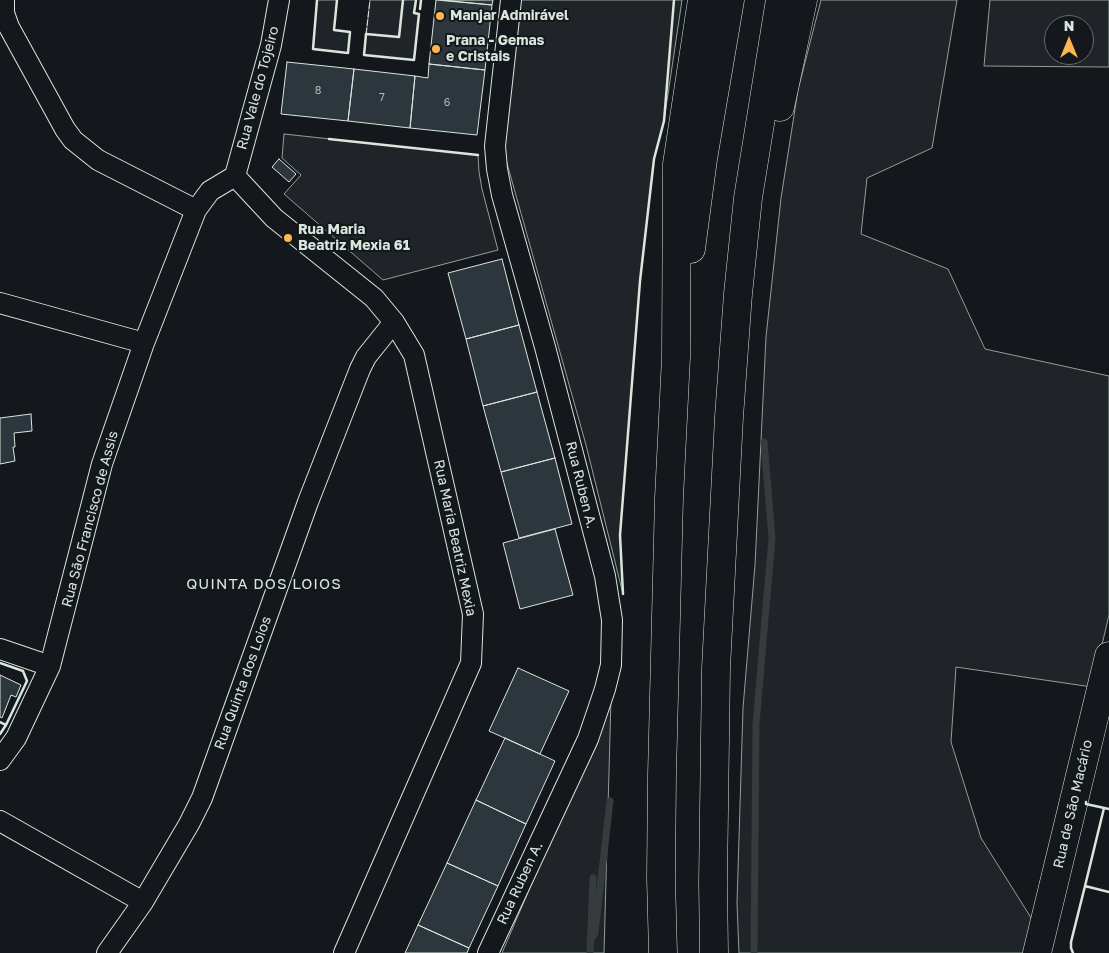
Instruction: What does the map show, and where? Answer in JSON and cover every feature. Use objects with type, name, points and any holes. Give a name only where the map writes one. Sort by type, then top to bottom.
[{"type":"main road","points":[[663,953],[661,878],[663,756],[669,498],[676,357],[677,164],[702,0]]},
{"type":"main road","points":[[676,357],[703,159],[730,0]]},
{"type":"main road","points":[[714,953],[716,668],[738,294],[748,198],[780,0]]},
{"type":"main road","points":[[738,294],[803,0]]},
{"type":"main road","name":"Rua de São Macário","points":[[1038,953],[1109,656]]},
{"type":"street","points":[[4,0],[4,13],[9,27],[65,129],[73,140],[98,160],[196,210]]},
{"type":"street","name":"Rua Vale do Tojeiro","points":[[235,176],[271,45],[279,0]]},
{"type":"street","name":"Rua Ruben A.","points":[[488,953],[588,739],[605,689],[611,656],[612,620],[605,576],[545,347],[502,195],[497,169],[495,146],[511,0]]},
{"type":"street","name":"Rua São Francisco de Assis","points":[[0,760],[16,738],[50,666],[102,464],[144,343],[196,210],[210,191],[235,176]]},
{"type":"street","name":"Rua Maria Beatriz Mexia","points":[[235,176],[274,218],[374,298],[394,322],[414,355],[473,614],[471,663],[344,953]]},
{"type":"street","points":[[0,303],[144,343]]},
{"type":"street","name":"Rua Quinta dos Loios","points":[[107,953],[143,902],[189,824],[202,798],[308,502],[360,369],[366,357],[394,322]]},
{"type":"street","points":[[0,649],[50,666]]},
{"type":"street","points":[[0,822],[143,902]]},
{"type":"shaded area","points":[[317,0],[337,0],[334,30],[350,32],[348,53],[313,49]]},
{"type":"shaded area","points":[[370,0],[416,0],[414,13],[419,14],[414,60],[364,55]]},
{"type":"shaded area","points":[[520,0],[682,0],[664,121],[654,159],[640,281],[620,535],[623,594],[586,445],[501,142]]},
{"type":"shaded area","points":[[821,0],[957,0],[932,148],[867,178],[861,234],[948,269],[985,349],[1109,376],[1109,615],[1092,687],[956,667],[951,742],[981,838],[1040,932],[1032,953],[739,953],[737,903],[743,708],[755,565],[766,337],[781,198],[798,90]]},
{"type":"shaded area","points":[[990,0],[1109,0],[1109,67],[984,66]]},
{"type":"shaded area","points":[[284,134],[478,155],[482,189],[498,250],[383,280],[284,194],[301,175],[282,158]]},
{"type":"shaded area","points":[[611,699],[604,953],[502,953]]},
{"type":"building","points":[[436,0],[492,5],[485,70],[429,64]]},
{"type":"building","points":[[442,0],[493,0],[492,5]]},
{"type":"building","points":[[287,62],[354,69],[348,121],[281,114]]},
{"type":"building","points":[[429,64],[485,70],[477,135],[410,128],[415,76],[428,78]]},
{"type":"building","points":[[354,69],[415,76],[410,128],[348,121]]},
{"type":"building","points":[[279,159],[296,174],[289,182],[272,167]]},
{"type":"building","points":[[502,259],[519,325],[466,339],[448,273]]},
{"type":"building","points":[[519,325],[537,392],[483,406],[466,339]]},
{"type":"building","points":[[537,392],[555,458],[501,472],[483,406]]},
{"type":"building","points":[[31,414],[32,431],[14,433],[15,461],[0,464],[0,418]]},
{"type":"building","points":[[555,458],[572,524],[519,538],[501,472]]},
{"type":"building","points":[[555,529],[573,595],[520,609],[503,543]]},
{"type":"building","points":[[518,668],[569,691],[540,754],[489,731]]},
{"type":"building","points":[[0,675],[21,685],[16,697],[11,695],[2,718],[0,717]]},
{"type":"building","points":[[505,738],[555,761],[526,824],[476,800]]},
{"type":"building","points":[[476,800],[526,824],[498,886],[447,863]]},
{"type":"building","points":[[447,863],[498,886],[469,948],[418,925]]},
{"type":"building","points":[[418,925],[469,948],[467,953],[405,953]]},
{"type":"waterway","points":[[754,953],[756,724],[772,538],[764,442]]},
{"type":"waterway","points":[[590,941],[595,933],[610,801]]},
{"type":"waterway","points":[[590,953],[593,878]]},
{"type":"fence","points":[[366,34],[370,0]]},
{"type":"wall","points":[[317,0],[313,49],[348,53],[350,32],[334,30],[337,0]]},
{"type":"wall","points":[[403,0],[399,37],[366,34],[364,55],[414,60],[419,14],[414,13],[416,0]]},
{"type":"wall","points":[[420,9],[421,0]]},
{"type":"wall","points":[[623,594],[620,535],[640,281],[654,159],[664,121],[674,0]]},
{"type":"wall","points":[[329,139],[478,155]]},
{"type":"wall","points":[[0,663],[23,671],[27,681],[6,725],[0,722]]},
{"type":"wall","points":[[0,734],[5,724]]},
{"type":"wall","points":[[1086,802],[1086,804],[1109,809]]},
{"type":"wall","points":[[1104,808],[1085,886],[1109,892]]},
{"type":"wall","points":[[1073,953],[1071,942],[1085,886],[1087,887]]},
{"type":"place","name":"Manjar Admirável","points":[[440,16]]},
{"type":"place","name":"Prana - Gemas e Cristais","points":[[436,49]]},
{"type":"place","name":"Rua Maria Beatriz Mexia 61","points":[[288,238]]},
{"type":"district","name":"QUINTA DOS LOIOS","points":[[264,584]]}]
